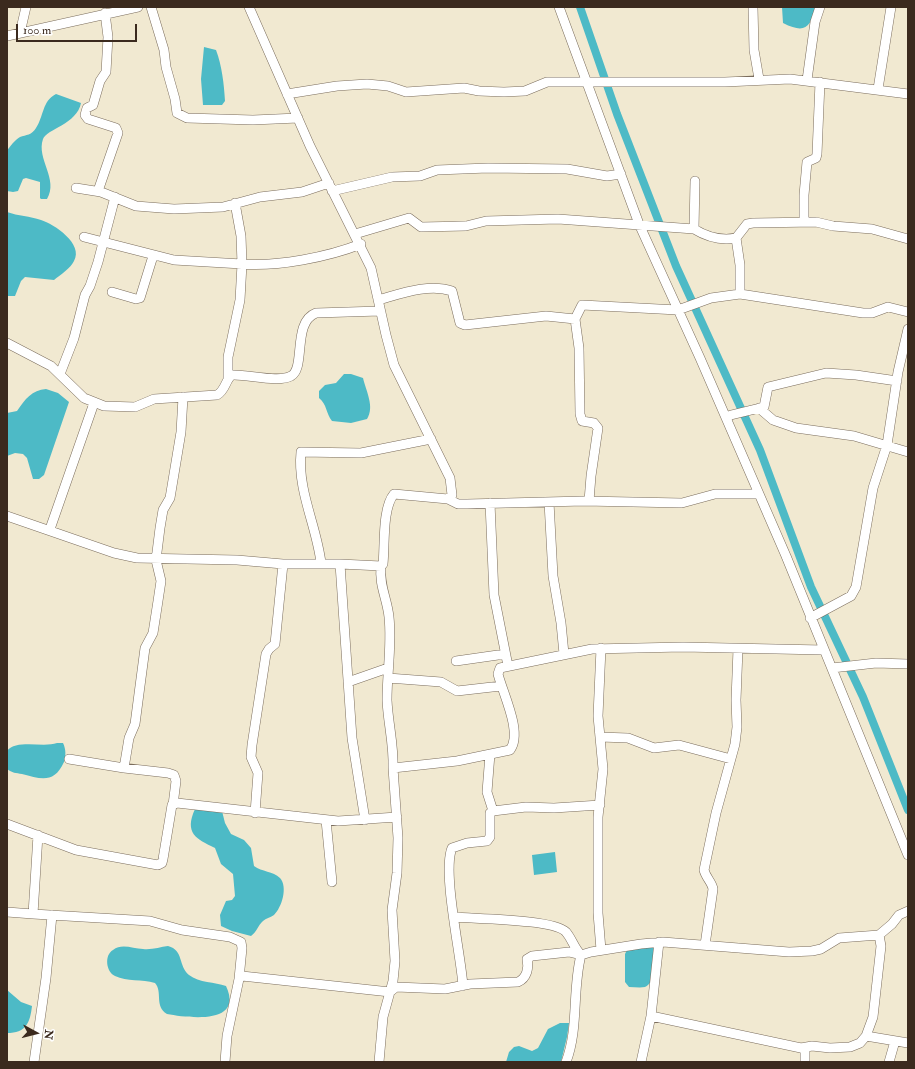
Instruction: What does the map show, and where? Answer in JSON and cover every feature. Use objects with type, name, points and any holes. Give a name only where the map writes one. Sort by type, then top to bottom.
[{"type":"street","points":[[20,33],[26,7]]},
{"type":"street","points":[[7,36],[105,13],[138,7]]},
{"type":"street","points":[[151,7],[164,50],[166,67],[175,99],[177,113],[180,116],[187,118],[229,118],[253,120],[298,118]]},
{"type":"street","points":[[249,7],[330,187],[361,244],[371,268],[394,365],[450,478],[452,495],[448,499]]},
{"type":"street","points":[[559,7],[639,224],[682,308],[729,417],[758,494],[823,650],[832,668],[839,690],[908,855]]},
{"type":"street","points":[[753,7],[754,50],[759,79]]},
{"type":"street","points":[[807,80],[814,22],[820,7]]},
{"type":"street","points":[[878,89],[891,7]]},
{"type":"street","points":[[98,192],[118,133],[116,128],[88,118],[85,115],[87,108],[93,105],[100,81],[106,72],[108,37],[105,13]]},
{"type":"street","points":[[287,94],[337,86],[361,84],[388,86],[406,92],[464,88],[479,91],[504,92],[525,91],[547,82],[725,82],[759,79],[807,80],[908,94]]},
{"type":"street","points":[[804,222],[804,195],[807,162],[816,158],[817,154],[820,82]]},
{"type":"street","points":[[76,188],[115,197],[136,206],[161,209],[223,207],[260,197],[302,192],[392,177],[420,176],[437,170],[488,168],[567,169],[607,176],[621,174]]},
{"type":"street","points":[[694,229],[695,181]]},
{"type":"street","points":[[60,374],[74,338],[85,295],[90,286],[115,197]]},
{"type":"street","points":[[7,343],[52,366],[84,398],[104,406],[135,407],[154,399],[217,395],[222,392],[228,378],[228,358],[240,300],[242,264],[235,203]]},
{"type":"street","points":[[355,234],[409,218],[421,227],[466,226],[486,221],[558,219],[639,224],[650,228],[694,229],[708,238],[736,238]]},
{"type":"street","points":[[740,294],[740,265],[736,238],[747,224],[804,222],[872,229],[908,239]]},
{"type":"street","points":[[84,237],[153,256],[189,262],[242,264],[286,262],[331,254],[361,244]]},
{"type":"street","points":[[112,292],[136,299],[140,298],[153,256]]},
{"type":"street","points":[[378,300],[427,289],[447,289],[452,291],[460,323],[465,325],[546,316],[575,319]]},
{"type":"street","points":[[590,501],[591,476],[598,428],[594,423],[582,421],[580,414],[579,348],[575,319],[582,305],[682,308],[706,300],[740,294],[863,313],[872,313],[888,307],[908,312]]},
{"type":"street","points":[[228,378],[232,374],[276,378],[291,376],[296,372],[305,321],[309,316],[316,313],[380,311]]},
{"type":"street","points":[[810,618],[851,596],[856,587],[873,488],[887,445],[897,381],[908,329]]},
{"type":"street","points":[[729,417],[764,407],[768,387],[817,374],[832,372],[897,381]]},
{"type":"street","points":[[124,768],[130,738],[136,724],[145,648],[153,633],[161,581],[156,560],[163,510],[170,498],[181,432],[183,397]]},
{"type":"street","points":[[50,529],[94,402]]},
{"type":"street","points":[[759,408],[773,420],[796,428],[842,434],[887,445],[908,452]]},
{"type":"street","points":[[321,564],[318,542],[302,479],[301,452],[361,452],[431,440]]},
{"type":"street","points":[[379,1062],[383,1017],[390,992],[395,962],[392,910],[398,856],[397,817],[393,768],[394,754],[387,700],[389,617],[381,587],[381,566],[383,564],[387,514],[391,498],[394,494],[448,499],[458,504],[590,501],[682,503],[715,494],[758,494]]},
{"type":"street","points":[[549,502],[554,589],[559,609],[564,654]]},
{"type":"street","points":[[490,503],[494,595],[508,666]]},
{"type":"street","points":[[7,516],[50,529],[114,553],[137,558],[156,560],[237,560],[283,564],[381,566]]},
{"type":"street","points":[[255,813],[258,773],[251,757],[252,745],[266,654],[269,649],[273,647],[276,639],[283,564]]},
{"type":"street","points":[[340,564],[352,738],[365,820]]},
{"type":"street","points":[[393,768],[457,761],[510,750],[514,744],[514,730],[498,674],[500,668],[564,654],[601,648],[823,650]]},
{"type":"street","points":[[601,648],[598,701],[603,769],[600,805],[598,913],[602,950]]},
{"type":"street","points":[[706,945],[713,889],[712,883],[705,875],[704,870],[716,813],[731,760],[737,727],[736,700],[738,649]]},
{"type":"street","points":[[456,660],[505,654]]},
{"type":"street","points":[[832,668],[876,663],[908,664]]},
{"type":"street","points":[[348,682],[388,668]]},
{"type":"street","points":[[388,678],[441,682],[457,691],[501,686]]},
{"type":"street","points":[[600,736],[628,738],[654,748],[679,745],[731,760]]},
{"type":"street","points":[[463,986],[454,917],[449,854],[452,848],[457,845],[487,842],[490,837],[490,814],[493,811],[487,792],[490,754]]},
{"type":"street","points":[[7,824],[76,850],[158,865],[162,863],[170,811],[173,805],[176,781],[174,775],[69,759]]},
{"type":"street","points":[[173,805],[177,803],[326,820],[365,820],[397,817]]},
{"type":"street","points":[[493,811],[526,807],[554,808],[600,805]]},
{"type":"street","points":[[326,820],[332,882]]},
{"type":"street","points":[[33,914],[38,835]]},
{"type":"street","points":[[239,978],[242,976],[276,979],[390,992],[396,987],[445,989],[463,986],[518,982],[522,980],[525,974],[528,966],[527,959],[532,956],[569,952],[581,955],[602,950],[659,942],[789,952],[807,951],[821,949],[839,938],[879,934],[892,924],[899,915],[908,911]]},
{"type":"street","points":[[7,912],[150,921],[182,930],[230,937],[241,942],[242,948],[239,978],[227,1036],[225,1062]]},
{"type":"street","points":[[34,1062],[46,978],[52,915]]},
{"type":"street","points":[[454,917],[539,923],[559,927],[566,932],[575,950],[581,955]]},
{"type":"street","points":[[651,1016],[744,1037],[805,1048],[812,1046],[830,1048],[850,1047],[860,1042],[866,1036],[874,1012],[881,946],[879,934]]},
{"type":"street","points":[[641,1062],[651,1016],[659,942]]},
{"type":"street","points":[[566,1062],[571,1039],[576,998],[577,969],[581,955]]},
{"type":"street","points":[[866,1036],[908,1043]]},
{"type":"street","points":[[889,1062],[895,1041]]},
{"type":"street","points":[[805,1048],[805,1062]]},
{"type":"water","points":[[782,7],[816,7],[809,24],[806,27],[797,28],[783,23]]},
{"type":"water","points":[[204,47],[216,50],[220,62],[225,95],[225,101],[222,105],[203,105],[201,79]]},
{"type":"water","points":[[56,94],[81,103],[74,116],[50,132],[43,139],[42,154],[50,184],[50,192],[47,199],[40,198],[40,182],[26,178],[23,179],[18,191],[7,191],[7,151],[18,138],[31,133],[34,130],[39,123],[48,101]]},
{"type":"water","points":[[7,212],[47,222],[60,230],[75,248],[76,255],[70,266],[54,280],[25,277],[21,281],[15,296],[7,296]]},
{"type":"water","points":[[344,374],[351,374],[363,378],[370,404],[367,419],[351,423],[332,421],[324,403],[319,398],[319,391],[325,385],[336,383]]},
{"type":"water","points":[[46,389],[58,393],[69,402],[44,475],[39,479],[33,479],[27,458],[23,454],[15,453],[7,456],[7,413],[17,411],[29,396],[37,391]]},
{"type":"water","points":[[63,743],[65,757],[60,769],[51,777],[35,777],[14,773],[7,769],[7,751],[11,747],[17,745],[45,745]]},
{"type":"water","points":[[195,809],[222,811],[225,823],[231,834],[244,840],[251,848],[254,866],[280,878],[284,886],[282,902],[277,911],[274,915],[265,919],[251,936],[232,931],[221,926],[220,915],[226,901],[232,900],[235,896],[233,874],[221,864],[215,848],[197,838],[191,830],[192,817]]},
{"type":"water","points":[[555,852],[557,872],[534,875],[532,855]]},
{"type":"water","points":[[168,946],[176,951],[183,967],[193,978],[226,986],[230,999],[227,1007],[221,1013],[212,1016],[200,1017],[167,1014],[161,1007],[155,983],[120,978],[112,974],[108,967],[108,956],[110,952],[116,948],[124,947],[150,949]]},
{"type":"water","points":[[648,946],[656,948],[654,970],[651,981],[649,985],[645,987],[629,987],[625,982],[625,954],[627,950]]},
{"type":"water","points":[[7,990],[21,1002],[32,1006],[30,1017],[26,1026],[23,1029],[13,1033],[7,1033]]},
{"type":"water","points":[[560,1023],[569,1023],[561,1062],[506,1062],[509,1052],[514,1047],[519,1046],[532,1051],[538,1048],[548,1029]]},
{"type":"waterway","points":[[580,7],[617,114],[676,266],[760,450],[811,587],[863,697],[908,810]]}]
